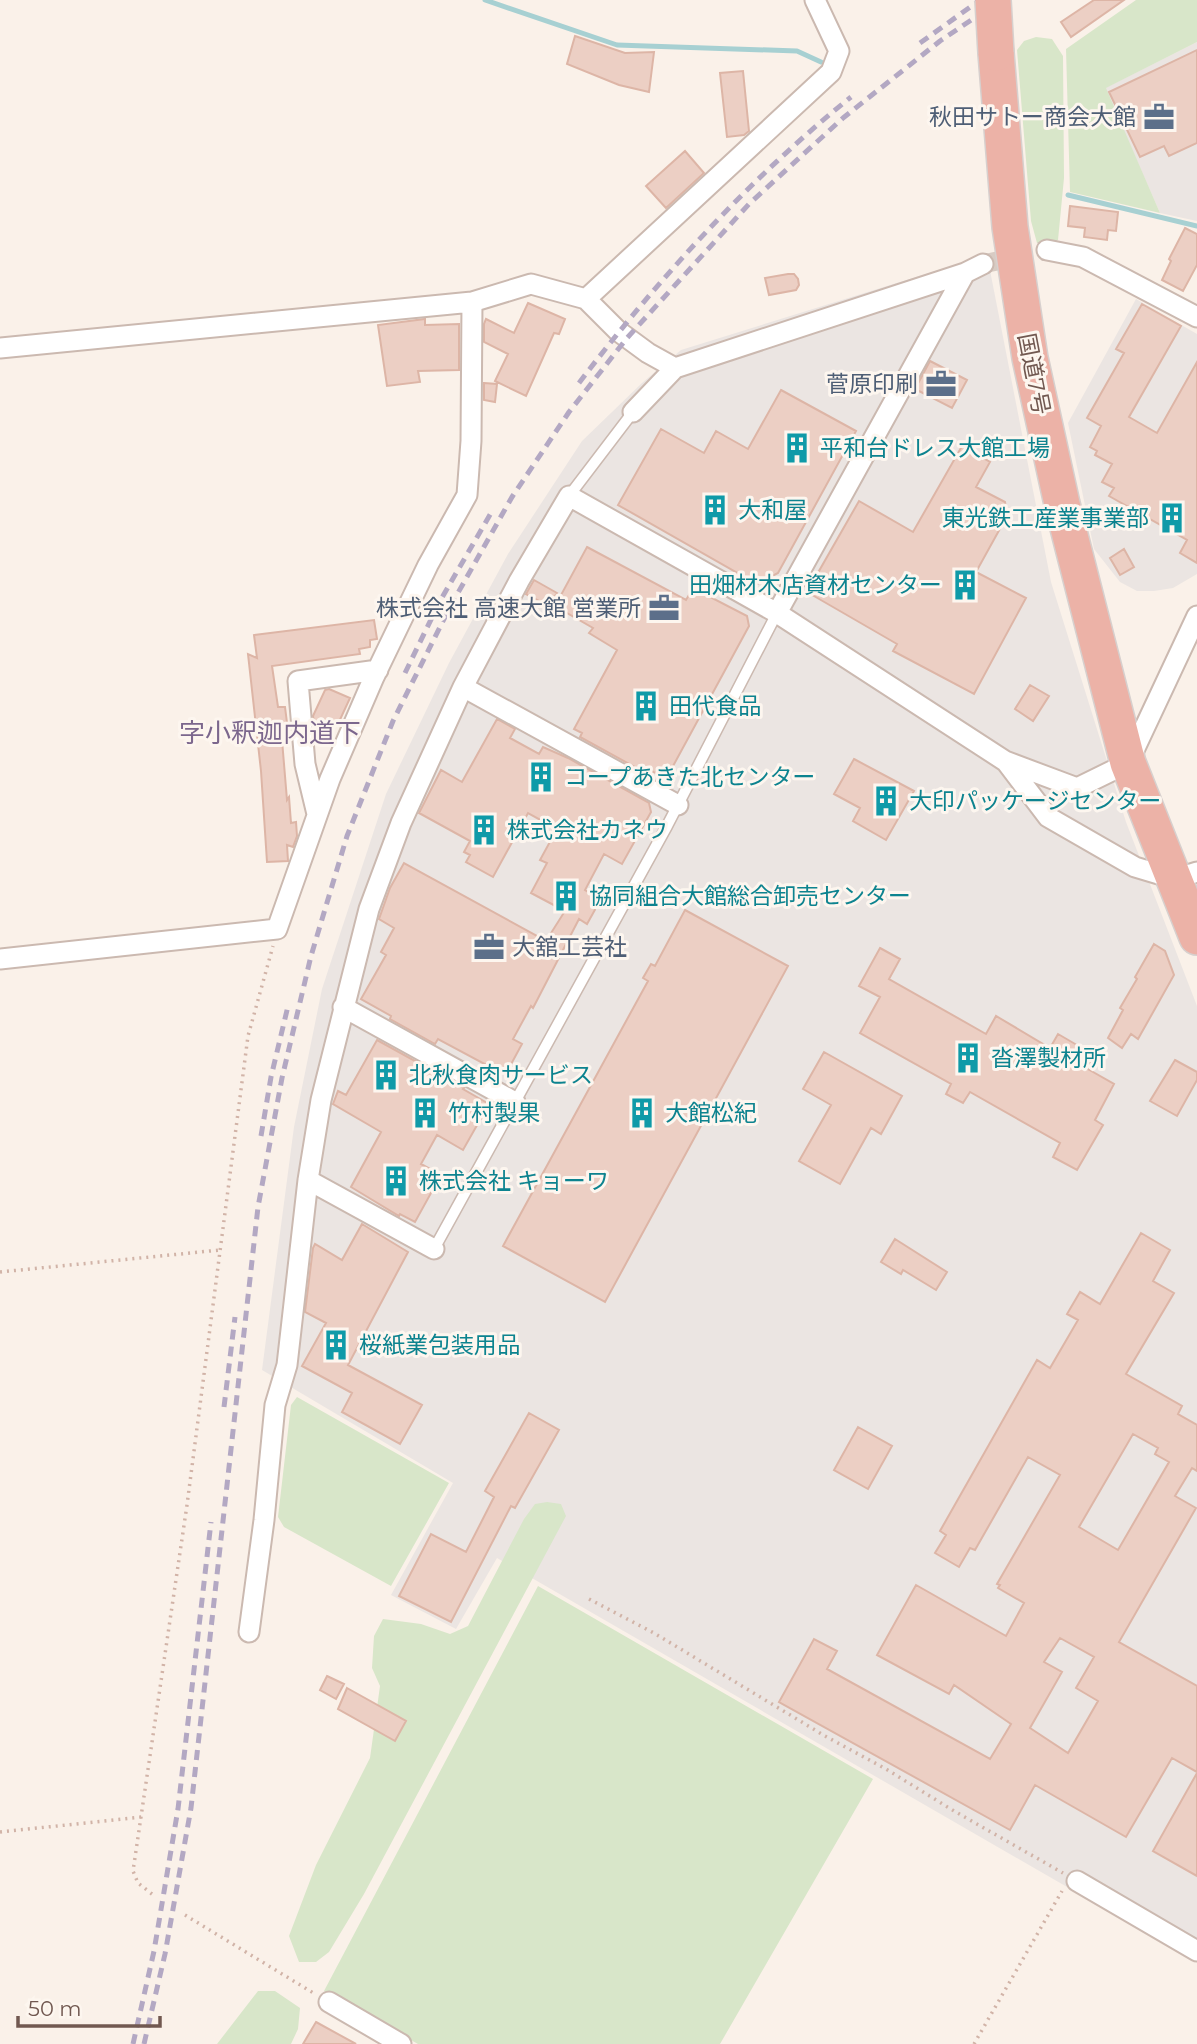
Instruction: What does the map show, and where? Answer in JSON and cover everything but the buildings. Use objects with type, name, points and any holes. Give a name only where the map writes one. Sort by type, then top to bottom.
[{"type":"highway","name":"国道7号","points":[[993,0],[1010,227],[1030,358],[1062,504],[1128,763],[1186,876],[1197,937]]},
{"type":"street","points":[[586,299],[831,72],[839,51],[815,0]]},
{"type":"street","points":[[1047,250],[1083,257],[1194,309]]},
{"type":"street","points":[[633,412],[676,368],[965,273],[983,264]]},
{"type":"street","points":[[777,613],[965,273]]},
{"type":"street","points":[[0,348],[472,302],[531,284],[586,299],[627,338],[676,368]]},
{"type":"street","points":[[0,959],[278,929],[330,779],[428,565],[467,495],[471,441],[472,302]]},
{"type":"street","points":[[248,1632],[264,1520],[275,1405],[287,1365],[308,1180],[321,1100],[369,909],[397,835],[463,687],[519,581],[569,496],[777,613],[1006,761],[1077,788],[1128,763],[1197,616]]},
{"type":"street","points":[[318,815],[305,764],[299,681],[378,670]]},
{"type":"street","points":[[463,687],[678,804]]},
{"type":"street","points":[[1006,761],[1048,817],[1135,867],[1186,876]]},
{"type":"street","points":[[343,1007],[515,1102]]},
{"type":"street","points":[[308,1180],[434,1249]]},
{"type":"street","points":[[1073,1879],[1197,1951]]},
{"type":"street","points":[[329,2002],[401,2044]]},
{"type":"lane","points":[[569,496],[633,412]]},
{"type":"lane","points":[[434,1249],[678,804],[777,613]]},
{"type":"path","points":[[152,1895],[138,1883],[133,1871],[187,1505],[248,1036],[278,929]]},
{"type":"path","points":[[0,1272],[220,1250]]},
{"type":"path","points":[[589,1599],[654,1633],[825,1736],[1073,1879],[974,2044]]},
{"type":"path","points":[[0,1832],[142,1817]]},
{"type":"path","points":[[185,1915],[329,2002]]},
{"type":"shaded area","points":[[1197,42],[1197,221],[1160,213],[1105,88]]},
{"type":"shaded area","points":[[987,255],[1051,582],[1126,822],[1197,1006],[1197,1962],[497,1558],[456,1629],[391,1595],[453,1483],[262,1370],[294,1127],[322,989],[386,794],[449,663],[508,554],[582,441],[681,350]]},
{"type":"shaded area","points":[[1136,299],[1197,334],[1197,574],[1173,588],[1154,591],[1137,591],[1120,582],[1094,549],[1068,423]]},
{"type":"green space","points":[[1136,0],[1197,0],[1197,42],[1106,88],[1160,213],[1070,192],[1066,49]]},
{"type":"green space","points":[[1036,37],[1052,39],[1063,56],[1064,178],[1058,240],[1051,244],[1037,243],[1031,221],[1017,50],[1024,41]]},
{"type":"green space","points":[[297,1397],[449,1483],[391,1586],[284,1527],[278,1517],[291,1405]]},
{"type":"green space","points":[[535,1504],[561,1504],[566,1516],[364,1894],[329,1952],[316,1962],[299,1962],[289,1936],[316,1865],[370,1758],[380,1686],[372,1668],[374,1636],[383,1619],[421,1624],[450,1634],[468,1626],[524,1519]]},
{"type":"green space","points":[[538,1586],[873,1779],[720,2044],[418,2044],[324,1991]]},
{"type":"green space","points":[[258,1991],[275,1991],[300,2008],[298,2029],[291,2044],[217,2044]]},
{"type":"waterway","points":[[485,0],[617,45],[797,51],[821,62]]},
{"type":"waterway","points":[[1068,195],[1197,226]]},
{"type":"tunnel","points":[[983,264],[1047,250]]},
{"type":"railway","points":[[920,43],[980,0]]},
{"type":"railway","points":[[144,2044],[165,1954],[191,1808],[258,1207],[282,1078],[311,956],[347,836],[393,721],[450,607],[512,497],[569,412],[627,338],[749,204],[843,118],[940,41],[1001,0]]},
{"type":"railway","points":[[579,383],[640,306],[706,232],[777,162],[851,97]]},
{"type":"railway","points":[[405,673],[440,601],[491,513]]},
{"type":"railway","points":[[261,1136],[271,1077],[288,1006]]},
{"type":"railway","points":[[224,1407],[235,1317]]},
{"type":"railway","points":[[133,2044],[154,1951],[178,1809],[211,1522]]},
{"type":"place","name":"秋田サトー商会大館","points":[[1159,117]]},
{"type":"place","name":"菅原印刷","points":[[941,384]]},
{"type":"place","name":"平和台ドレス大館工場","points":[[797,448]]},
{"type":"place","name":"大和屋","points":[[715,510]]},
{"type":"place","name":"東光鉄工産業事業部","points":[[1172,518]]},
{"type":"place","name":"田畑材木店資材センター","points":[[965,585]]},
{"type":"place","name":"株式会社 高速大館 営業所","points":[[664,608]]},
{"type":"place","name":"田代食品","points":[[646,706]]},
{"type":"place","name":"コープあきた北センター","points":[[541,777]]},
{"type":"place","name":"大印パッケージセンター","points":[[886,801]]},
{"type":"place","name":"株式会社カネウ","points":[[484,830]]},
{"type":"place","name":"協同組合大館総合卸売センター","points":[[566,896]]},
{"type":"place","name":"大舘工芸社","points":[[489,947]]},
{"type":"place","name":"沓澤製材所","points":[[968,1058]]},
{"type":"place","name":"北秋食肉サービス","points":[[386,1075]]},
{"type":"place","name":"竹村製果","points":[[425,1113]]},
{"type":"place","name":"大館松紀","points":[[642,1113]]},
{"type":"place","name":"株式会社 キョーワ","points":[[396,1181]]},
{"type":"place","name":"桜紙業包装用品","points":[[336,1345]]},
{"type":"district","name":"字小釈迦内道下","points":[[270,733]]}]
